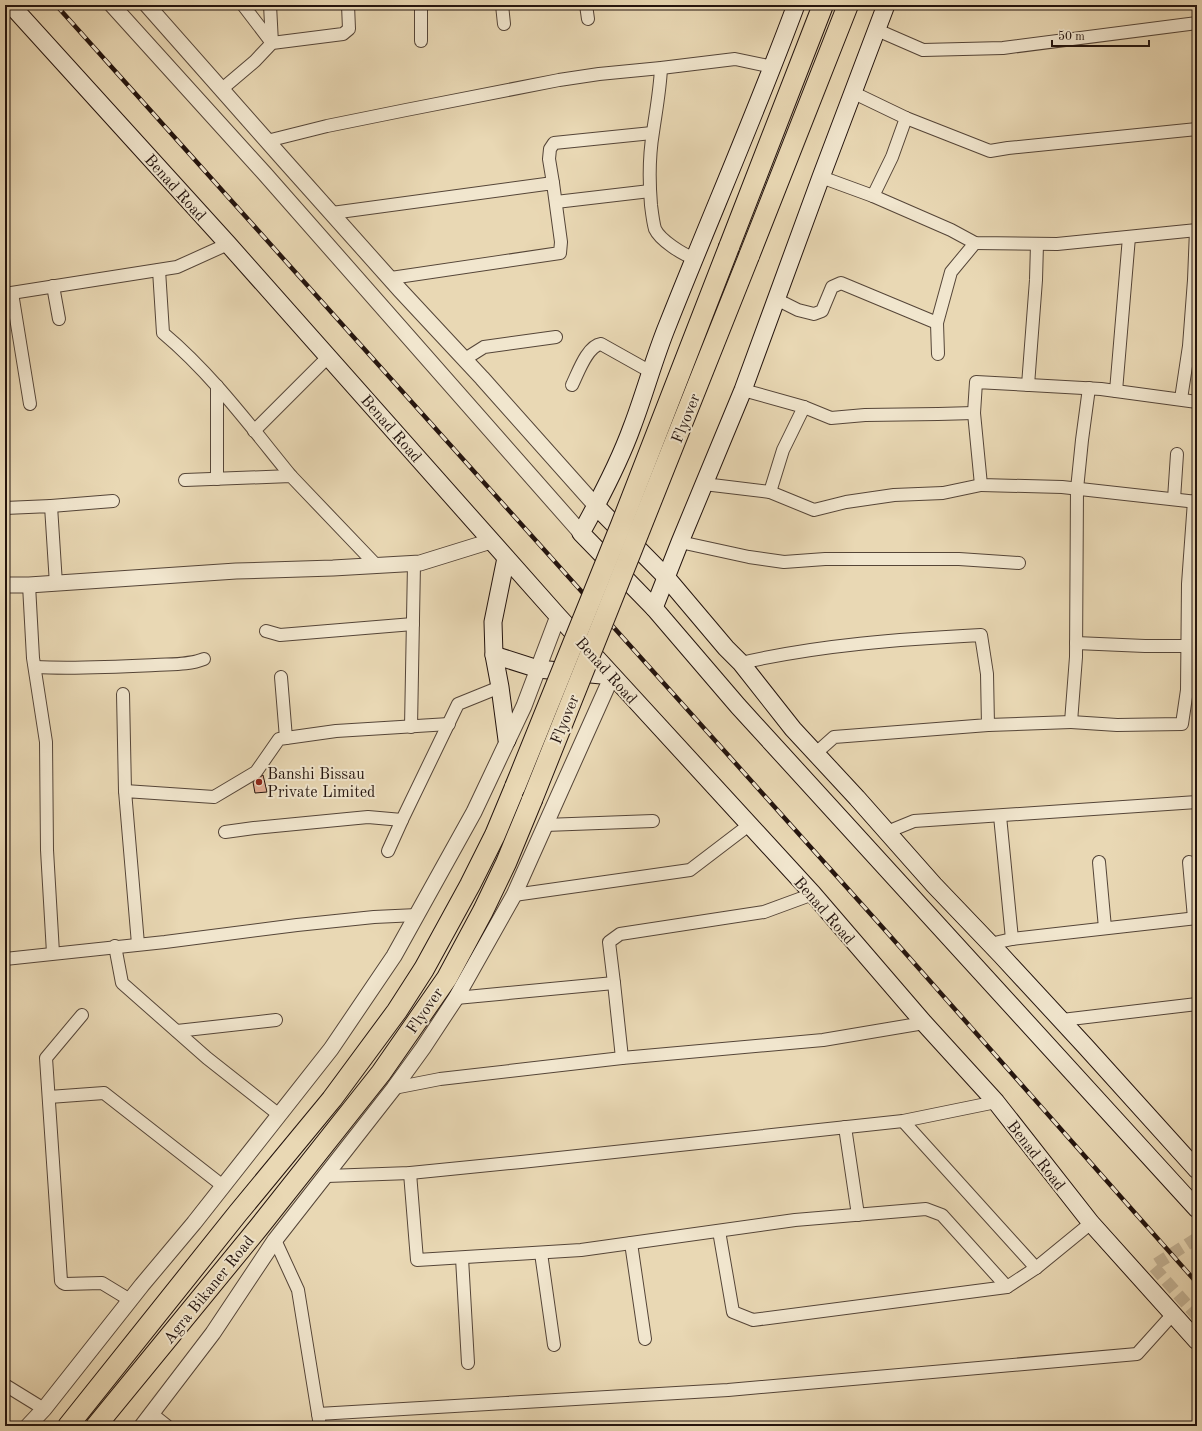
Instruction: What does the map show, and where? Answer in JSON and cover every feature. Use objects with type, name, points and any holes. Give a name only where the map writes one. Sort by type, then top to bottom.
[{"type":"highway","name":"Flyover","points":[[68,1426],[238,1213],[301,1137],[398,1011],[424,969],[470,885],[495,835],[621,525],[822,5]]},
{"type":"highway","name":"Flyover","points":[[319,1150],[381,1073],[447,978],[506,863],[848,5]]},
{"type":"highway","name":"Agra Bikaner Road","points":[[96,1426],[259,1227],[319,1150]]},
{"type":"main road","name":"Benad Road","points":[[11,5],[228,244],[612,676],[813,894],[924,1023],[996,1102],[1091,1223],[1197,1342]]},
{"type":"main road","points":[[796,5],[773,67],[659,346],[632,428],[582,533],[654,608],[738,706],[1197,1209]]},
{"type":"main road","points":[[654,608],[743,390],[886,5]]},
{"type":"main road","points":[[596,506],[666,577],[726,648],[741,663],[793,729],[934,885],[1062,1020],[1195,1165]]},
{"type":"main road","points":[[506,558],[493,622],[494,655],[507,740]]},
{"type":"main road","points":[[494,655],[538,669],[612,676]]},
{"type":"street","points":[[112,5],[276,186],[582,533]]},
{"type":"street","points":[[147,5],[267,141],[596,506]]},
{"type":"street","points":[[243,5],[272,43]]},
{"type":"street","points":[[270,5],[272,43]]},
{"type":"street","points":[[222,89],[255,61],[272,43],[343,34],[349,28],[348,5]]},
{"type":"street","points":[[421,5],[421,41]]},
{"type":"street","points":[[502,5],[504,24]]},
{"type":"street","points":[[586,5],[588,19]]},
{"type":"street","points":[[877,30],[923,50],[1003,48],[1197,23]]},
{"type":"street","points":[[267,141],[327,126],[559,80],[599,74],[735,59],[773,67]]},
{"type":"street","points":[[661,68],[652,133],[650,191],[656,231],[665,241],[686,256],[694,258]]},
{"type":"street","points":[[854,93],[906,118],[990,151],[1197,129]]},
{"type":"street","points":[[873,196],[892,157],[906,118]]},
{"type":"street","points":[[391,278],[475,267],[560,253],[561,242],[549,159],[550,149],[554,143],[652,133]]},
{"type":"street","points":[[821,177],[873,196],[950,230],[974,243],[1057,244],[1196,230],[1189,346],[1181,399]]},
{"type":"street","points":[[332,213],[553,183]]},
{"type":"street","points":[[556,202],[650,191]]},
{"type":"street","points":[[1116,391],[1129,237]]},
{"type":"street","points":[[938,354],[937,323],[951,272],[974,243]]},
{"type":"street","points":[[30,404],[8,293],[177,267],[228,244]]},
{"type":"street","points":[[1028,385],[1036,280],[1036,244]]},
{"type":"street","points":[[159,270],[163,333],[182,348],[217,386],[291,476],[377,566]]},
{"type":"street","points":[[776,299],[798,310],[814,314],[822,311],[832,287],[841,283],[937,323]]},
{"type":"street","points":[[53,286],[59,319]]},
{"type":"street","points":[[465,359],[484,347],[556,337]]},
{"type":"street","points":[[572,385],[590,349],[601,344],[651,372]]},
{"type":"street","points":[[254,431],[328,357]]},
{"type":"street","points":[[981,485],[974,413],[976,382],[1089,388],[1197,402]]},
{"type":"street","points":[[217,386],[218,479]]},
{"type":"street","points":[[1071,722],[1076,643],[1077,489],[1089,388]]},
{"type":"street","points":[[743,390],[804,407],[831,418],[865,415],[974,413]]},
{"type":"street","points":[[770,492],[783,450],[804,407]]},
{"type":"street","points":[[1174,499],[1177,454]]},
{"type":"street","points":[[185,480],[291,476]]},
{"type":"street","points":[[704,484],[770,492],[814,510],[846,502],[894,495],[943,493],[981,485],[1062,487],[1196,502],[1192,599],[1187,646],[1187,690],[1182,724],[1117,725],[1071,722],[988,725],[834,737],[816,753]]},
{"type":"street","points":[[5,507],[113,502]]},
{"type":"street","points":[[51,506],[56,584]]},
{"type":"street","points":[[5,585],[29,586],[236,571],[414,564],[491,541]]},
{"type":"street","points":[[680,542],[748,557],[784,562],[825,559],[959,559],[1019,563]]},
{"type":"street","points":[[411,727],[414,564]]},
{"type":"street","points":[[29,586],[34,667],[46,742],[47,850],[53,954]]},
{"type":"street","points":[[28,1426],[44,1409],[331,1049],[394,956],[474,812],[524,706],[558,616]]},
{"type":"street","points":[[266,632],[280,635],[413,624]]},
{"type":"street","points":[[741,663],[768,657],[844,646],[921,638],[981,635],[987,674],[988,725]]},
{"type":"street","points":[[1076,643],[1187,646]]},
{"type":"street","points":[[34,667],[80,669],[195,663],[204,659]]},
{"type":"street","points":[[142,1426],[213,1333],[275,1240],[327,1176],[394,1088],[456,998],[514,895],[612,676]]},
{"type":"street","points":[[281,677],[286,738]]},
{"type":"street","points":[[388,851],[458,704],[500,687]]},
{"type":"street","points":[[123,694],[125,791],[138,944]]},
{"type":"street","points":[[125,791],[214,797],[256,772],[279,739],[336,731],[449,724]]},
{"type":"street","points":[[887,832],[914,821],[1197,802]]},
{"type":"street","points":[[1000,816],[1012,939]]},
{"type":"street","points":[[225,832],[368,817],[402,820]]},
{"type":"street","points":[[545,825],[653,821]]},
{"type":"street","points":[[514,895],[690,870],[749,825]]},
{"type":"street","points":[[1099,862],[1104,928]]},
{"type":"street","points":[[990,944],[1012,939],[1196,918],[1189,862]]},
{"type":"street","points":[[622,1058],[609,942],[620,934],[764,912],[813,894]]},
{"type":"street","points":[[5,959],[374,917],[417,916]]},
{"type":"street","points":[[115,946],[122,983],[207,1058],[278,1114]]},
{"type":"street","points":[[456,998],[614,983]]},
{"type":"street","points":[[1062,1020],[1197,1004]]},
{"type":"street","points":[[82,1015],[46,1058],[61,1281],[66,1284],[102,1283],[130,1300]]},
{"type":"street","points":[[177,1031],[276,1020]]},
{"type":"street","points":[[394,1088],[440,1078],[622,1058],[823,1040],[924,1023]]},
{"type":"street","points":[[49,1097],[104,1093],[223,1186]]},
{"type":"street","points":[[327,1176],[410,1173],[903,1121],[996,1102]]},
{"type":"street","points":[[903,1121],[1036,1268]]},
{"type":"street","points":[[845,1127],[858,1215]]},
{"type":"street","points":[[410,1173],[417,1260],[581,1250],[795,1220],[926,1209],[942,1215],[1007,1287]]},
{"type":"street","points":[[719,1231],[733,1312],[754,1320],[1007,1287],[1036,1268],[1091,1223]]},
{"type":"street","points":[[275,1240],[298,1290],[319,1420],[728,1390],[1137,1354],[1173,1314]]},
{"type":"street","points":[[631,1243],[645,1339]]},
{"type":"street","points":[[541,1252],[554,1346]]},
{"type":"street","points":[[462,1258],[468,1363]]},
{"type":"street","points":[[5,1385],[44,1409]]},
{"type":"street","points":[[152,1414],[167,1426]]},
{"type":"building","name":"Banshi Bissau Private Limited","points":[[263,775],[267,792],[255,793],[253,782]]},
{"type":"tunnel","points":[[1197,1238],[1153,1266],[1197,1316]]},
{"type":"railway","points":[[56,5],[884,929],[1197,1283]]},
{"type":"place","name":"Banshi Bissau Private Limited","points":[[259,782]]}]
